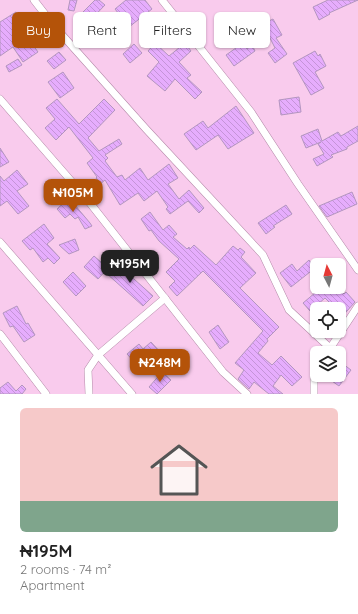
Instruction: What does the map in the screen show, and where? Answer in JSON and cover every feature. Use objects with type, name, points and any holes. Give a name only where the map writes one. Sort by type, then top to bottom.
[{"type":"street","points":[[34,0],[55,27],[146,129],[263,255],[289,310],[325,346]]},
{"type":"street","points":[[162,0],[251,112],[298,184],[358,270]]},
{"type":"street","points":[[0,99],[86,198],[223,372],[247,394]]},
{"type":"street","points":[[0,242],[132,394]]},
{"type":"street","points":[[89,394],[88,370],[98,355],[165,298]]},
{"type":"street","points":[[332,346],[358,306]]},
{"type":"street","points":[[0,334],[46,394]]},
{"type":"street","points":[[314,382],[314,394]]},
{"type":"building","points":[[70,0],[77,0],[74,11],[68,10]]},
{"type":"building","points":[[95,0],[99,0],[105,5],[98,12],[83,12]]},
{"type":"building","points":[[126,0],[145,0],[152,9],[148,12],[139,12],[139,19],[131,25],[131,12],[117,12],[115,9]]},
{"type":"building","points":[[328,0],[358,0],[329,13],[330,14],[319,20],[313,7]]},
{"type":"building","points":[[12,14],[12,48],[0,56],[0,22]]},
{"type":"building","points":[[273,19],[282,35],[276,38],[287,54],[275,63],[268,53],[275,48],[270,38],[270,20]]},
{"type":"building","points":[[134,44],[142,53],[130,63],[123,54]]},
{"type":"building","points":[[14,48],[35,48],[38,52],[23,62]]},
{"type":"building","points":[[151,48],[160,48],[169,56],[179,48],[189,48],[191,51],[179,62],[191,75],[187,78],[202,92],[195,99],[175,79],[165,91],[147,76],[159,62],[148,51]]},
{"type":"building","points":[[236,48],[254,48],[255,51],[234,66],[226,55]]},
{"type":"building","points":[[315,51],[318,56],[320,54],[326,66],[315,72],[324,88],[311,95],[293,63]]},
{"type":"building","points":[[59,52],[66,60],[54,69],[47,61]]},
{"type":"building","points":[[18,59],[22,65],[9,72],[6,66]]},
{"type":"building","points":[[63,72],[74,88],[60,98],[48,82]]},
{"type":"building","points":[[299,97],[301,112],[281,115],[279,100]]},
{"type":"building","points":[[57,99],[79,124],[104,99],[115,110],[88,138],[99,151],[119,139],[122,144],[105,155],[108,158],[105,161],[117,177],[122,175],[125,180],[140,168],[148,180],[169,164],[178,178],[168,184],[179,199],[189,190],[204,208],[199,213],[188,201],[170,214],[166,209],[168,207],[157,191],[144,201],[138,193],[120,205],[105,180],[100,184],[96,178],[97,177],[87,163],[93,158],[69,127],[56,140],[45,128],[55,119],[46,108]]},
{"type":"building","points":[[236,106],[254,133],[228,149],[218,135],[196,150],[184,134],[203,121],[208,128]]},
{"type":"building","points":[[358,126],[358,141],[347,147],[347,149],[331,155],[333,157],[317,166],[313,159],[324,154],[318,144],[321,142],[306,148],[301,136],[318,129],[322,141],[338,132],[341,136]]},
{"type":"building","points":[[0,148],[9,162],[0,167]]},
{"type":"building","points":[[17,170],[28,184],[17,191],[29,206],[18,214],[7,201],[0,206],[0,176],[4,181]]},
{"type":"building","points":[[352,192],[357,204],[327,217],[319,206]]},
{"type":"building","points":[[69,198],[92,226],[85,229],[78,217],[75,219],[70,214],[65,218],[57,209]]},
{"type":"building","points":[[286,205],[292,214],[273,226],[275,227],[266,234],[258,223]]},
{"type":"building","points":[[150,212],[163,230],[169,225],[177,234],[173,237],[187,249],[189,247],[190,249],[194,245],[216,265],[233,246],[238,250],[240,248],[245,252],[241,257],[256,273],[240,288],[279,327],[267,339],[268,341],[258,353],[272,365],[281,356],[302,377],[292,386],[281,375],[273,386],[283,394],[269,394],[254,382],[249,389],[238,379],[244,370],[235,363],[263,331],[203,271],[177,296],[169,287],[175,281],[166,272],[179,259],[159,241],[151,230],[149,231],[141,219]]},
{"type":"building","points":[[44,224],[54,238],[47,244],[60,258],[54,264],[48,258],[43,262],[33,248],[30,250],[22,241]]},
{"type":"building","points":[[75,239],[79,250],[69,254],[59,245]]},
{"type":"building","points":[[94,256],[108,268],[98,279],[84,267]]},
{"type":"building","points":[[309,260],[310,272],[291,287],[280,273],[292,264],[297,271]]},
{"type":"building","points":[[116,263],[153,296],[143,306],[106,273]]},
{"type":"building","points":[[73,272],[86,286],[76,296],[63,282]]},
{"type":"building","points":[[346,292],[355,302],[346,312],[346,302],[329,302],[325,298],[320,302],[310,302],[310,311],[303,303],[314,294],[346,294]]},
{"type":"building","points":[[17,306],[26,324],[28,323],[35,335],[24,342],[13,326],[10,327],[3,313]]},
{"type":"building","points":[[218,325],[229,342],[220,349],[209,332]]},
{"type":"building","points":[[151,342],[163,355],[158,359],[152,353],[138,366],[127,354],[139,344],[143,349]]},
{"type":"building","points":[[346,366],[351,370],[346,377]]},
{"type":"building","points":[[162,372],[171,380],[157,394],[149,387]]},
{"type":"building","points":[[8,382],[16,391],[22,385],[26,389],[22,394],[0,394],[0,388]]},
{"type":"building","points":[[333,382],[342,382],[339,386]]}]
